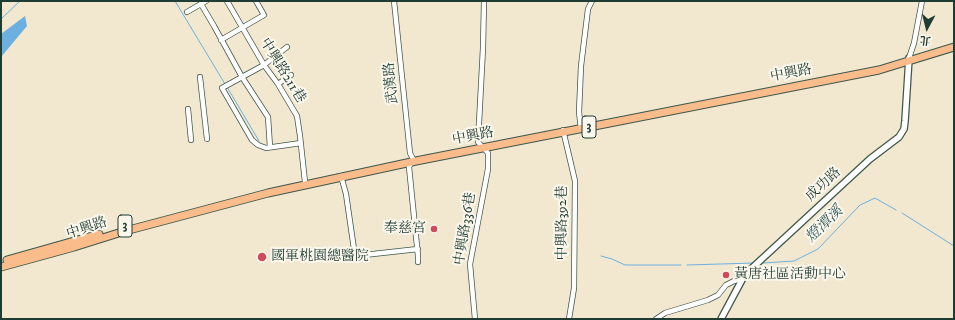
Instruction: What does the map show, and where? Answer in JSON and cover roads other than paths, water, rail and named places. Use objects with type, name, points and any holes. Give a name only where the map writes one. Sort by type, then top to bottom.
[{"type":"main road","name":"中興路","points":[[909,60],[954,44]]},
{"type":"main road","name":"中興路","points":[[1,267],[125,231],[268,193],[341,176],[563,131],[746,91],[909,60],[954,48]]},
{"type":"main road","name":"中興路","points":[[1,262],[125,226],[221,201],[305,182],[341,176]]},
{"type":"street","points":[[187,12],[206,1]]},
{"type":"street","name":"中興路211巷","points":[[228,1],[264,65],[278,84],[297,116],[305,182]]},
{"type":"street","points":[[222,40],[264,15],[256,1]]},
{"type":"street","name":"武漢路","points":[[394,1],[412,161],[410,167],[418,262]]},
{"type":"street","name":"中興路336巷","points":[[475,319],[470,264],[488,169],[488,153],[478,142],[484,1]]},
{"type":"street","points":[[581,127],[579,112],[581,66],[588,8],[592,1]]},
{"type":"street","points":[[909,60],[914,43],[922,1]]},
{"type":"street","points":[[201,4],[242,77],[268,117],[270,147]]},
{"type":"street","points":[[287,47],[264,65],[224,86],[252,140],[258,145],[270,147],[301,143]]},
{"type":"street","name":"成功路","points":[[721,319],[743,278],[751,269],[870,159],[899,137],[904,130],[909,60]]},
{"type":"street","points":[[278,84],[291,75]]},
{"type":"street","points":[[200,77],[207,139]]},
{"type":"street","points":[[188,108],[191,140]]},
{"type":"street","name":"中興路392巷","points":[[563,131],[575,181],[574,288],[569,319]]},
{"type":"street","points":[[341,176],[346,194],[355,256],[418,249]]},
{"type":"street","points":[[656,319],[665,313],[708,300],[718,295],[726,286],[743,278]]},
{"type":"water","points":[[25,16],[27,26],[1,57],[1,34]]},
{"type":"waterway","points":[[1,19],[20,1]]},
{"type":"waterway","points":[[175,1],[225,84]]},
{"type":"waterway","points":[[227,87],[259,141]]},
{"type":"waterway","name":"燈潭溪","points":[[763,263],[794,261],[818,249],[860,205],[875,198],[896,210]]},
{"type":"waterway","name":"燈潭溪","points":[[902,213],[954,246]]},
{"type":"waterway","name":"燈潭溪","points":[[601,256],[625,265],[681,265]]},
{"type":"waterway","name":"燈潭溪","points":[[687,265],[754,263]]},
{"type":"place","name":"奉慈宮","points":[[434,229]]},
{"type":"place","name":"國軍桃園總醫院","points":[[262,257]]},
{"type":"place","name":"黃唐社區活動中心","points":[[726,275]]}]
